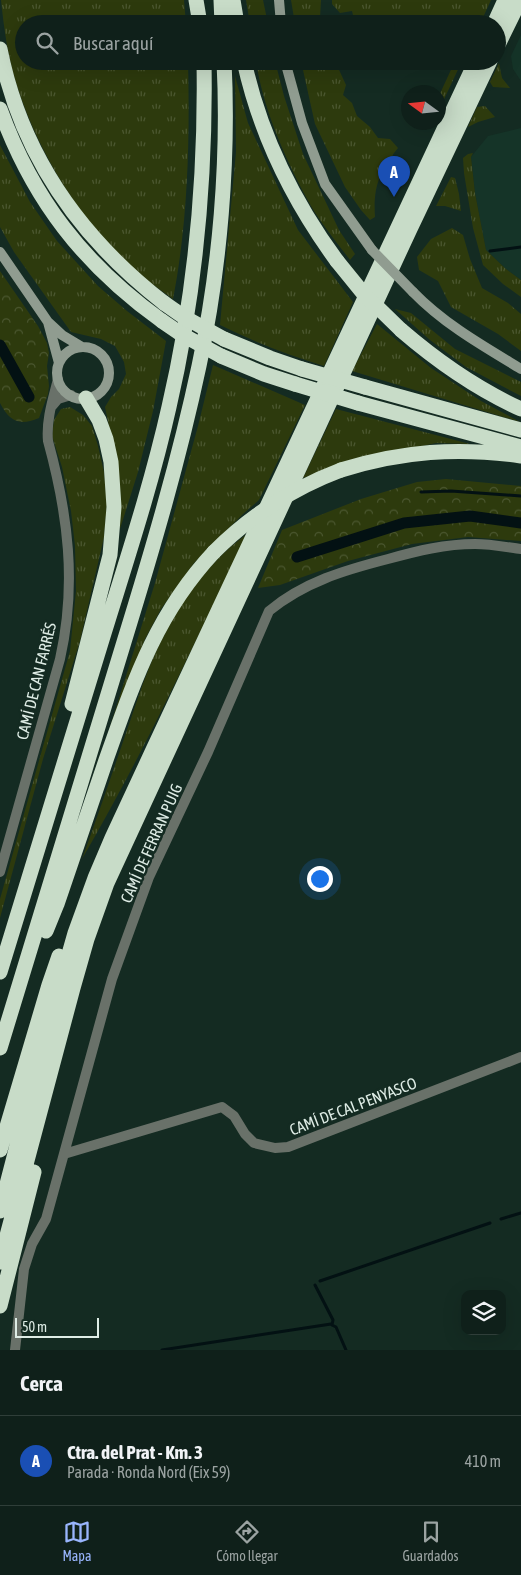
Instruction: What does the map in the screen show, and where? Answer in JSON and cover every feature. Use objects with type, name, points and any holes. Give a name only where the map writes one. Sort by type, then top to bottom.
[{"type":"highway","points":[[196,0],[199,15]]},
{"type":"highway","points":[[201,0],[201,15]]},
{"type":"highway","points":[[221,0],[222,15]]},
{"type":"highway","points":[[233,0],[236,15]]},
{"type":"highway","points":[[498,15],[505,0]]},
{"type":"highway","points":[[506,29],[520,0]]},
{"type":"highway","points":[[0,49],[22,124],[61,196],[106,252],[164,303],[184,317],[254,352],[365,388],[521,430]]},
{"type":"highway","points":[[0,972],[148,486],[171,399],[190,292],[200,200],[205,101],[204,70]]},
{"type":"highway","points":[[0,1048],[160,524],[198,372],[218,247],[225,128],[224,70]]},
{"type":"highway","points":[[246,70],[262,122],[285,177],[319,237],[337,261],[363,293],[401,330],[425,350],[479,387],[521,409]]},
{"type":"highway","points":[[0,1262],[87,939],[101,880],[144,769],[472,70]]},
{"type":"highway","points":[[0,1211],[45,1038],[75,933],[270,530],[486,70]]},
{"type":"highway","points":[[0,110],[30,177],[62,226],[79,247],[121,290],[187,338],[221,356],[264,374],[358,403],[521,447]]},
{"type":"highway","points":[[51,808],[62,745],[110,554],[112,536],[113,493],[109,450],[100,420],[86,398]]},
{"type":"highway","points":[[5,1032],[56,904],[111,745],[145,655],[158,628],[188,581],[214,552],[247,522],[302,487],[341,470],[381,459],[420,453],[466,451],[521,456]]},
{"type":"highway","points":[[0,1150],[52,976],[70,928],[101,880]]},
{"type":"highway","points":[[0,1306],[86,974],[101,880]]},
{"type":"main road","points":[[279,0],[280,15]]},
{"type":"main road","points":[[288,70],[302,123],[325,184],[372,250],[426,306],[460,332],[521,369]]},
{"type":"main road","points":[[0,252],[48,322],[62,335],[102,354],[107,362],[109,370],[108,379],[102,390],[95,396],[86,398],[78,398],[64,390],[58,379],[57,372],[59,363],[67,352],[82,346]]},
{"type":"main road","points":[[48,322],[59,363]]},
{"type":"street","name":"CAMÍ DE CAN FARRÉS","points":[[0,872],[60,659],[69,609],[68,538],[63,505],[48,441],[48,421],[58,379]]},
{"type":"street","points":[[52,407],[58,399],[71,395]]},
{"type":"street","name":"CAMÍ DE FERRAN PUIG","points":[[16,1350],[24,1269],[30,1250],[46,1219],[112,979],[149,877],[208,752],[270,611],[282,601],[323,578],[427,549],[475,544],[521,549]]},
{"type":"street","name":"CAMÍ DE CAL PENYASCO","points":[[64,1154],[222,1106],[234,1116],[245,1134],[254,1143],[275,1148],[288,1147],[521,1057]]},
{"type":"shaded area","points":[[521,35],[521,81],[513,69],[511,56]]},
{"type":"shaded area","points":[[521,128],[521,280],[486,250],[475,193],[471,157],[488,136]]},
{"type":"green space","points":[[1,0],[184,0],[185,15],[15,15],[15,70],[188,70],[187,180],[182,240],[173,299],[133,269],[112,249],[68,193],[44,151],[25,108],[11,65]]},
{"type":"green space","points":[[246,0],[263,0],[266,15],[248,15]]},
{"type":"green space","points":[[291,0],[321,0],[320,15],[294,15]]},
{"type":"green space","points":[[332,0],[491,0],[484,15],[353,15],[352,11],[340,13],[332,4]]},
{"type":"green space","points":[[258,70],[277,70],[303,154],[339,230],[355,254],[350,260],[327,230],[306,197],[275,131]]},
{"type":"green space","points":[[303,70],[339,70],[346,85],[343,95],[352,103],[357,116],[370,127],[378,138],[390,139],[398,148],[386,164],[376,188],[375,217],[370,220],[345,187],[315,124]]},
{"type":"green space","points":[[451,70],[458,70],[446,95],[446,85],[444,85]]},
{"type":"green space","points":[[496,70],[500,70],[502,78],[510,88],[493,87],[490,82]]},
{"type":"green space","points":[[235,76],[248,123],[298,230],[353,302],[324,366],[271,348],[220,325],[236,152]]},
{"type":"green space","points":[[485,106],[495,117],[468,127],[477,107]]},
{"type":"green space","points":[[0,145],[30,202],[57,241],[98,286],[166,341],[153,411],[138,472],[120,529],[119,475],[105,407],[119,389],[126,374],[124,362],[115,346],[101,339],[71,332],[14,252],[0,227]]},
{"type":"green space","points":[[473,153],[471,157],[475,193],[486,250],[521,280],[521,297],[503,284],[483,265],[473,228],[464,173],[463,158]]},
{"type":"green space","points":[[451,177],[455,178],[461,211],[445,206],[436,206]]},
{"type":"green space","points":[[452,228],[463,235],[470,259],[482,288],[508,303],[521,314],[521,351],[498,334],[451,307],[438,281],[419,270],[417,257],[431,239]]},
{"type":"green space","points":[[0,271],[38,326],[47,343],[49,353],[47,366],[48,394],[39,418],[26,422],[16,421],[11,418],[0,403]]},
{"type":"green space","points":[[395,309],[411,313],[455,349],[521,382],[521,396],[466,367],[430,340]]},
{"type":"green space","points":[[377,324],[431,368],[481,401],[520,422],[352,371]]},
{"type":"green space","points":[[213,365],[305,405],[259,500],[194,563],[161,609],[145,639],[105,743],[155,583]]},
{"type":"green space","points":[[70,407],[83,415],[92,426],[98,446],[104,472],[107,504],[104,537],[80,641],[43,759],[0,918],[0,899],[70,651],[76,591],[75,546],[71,511],[62,467],[52,436],[54,420],[61,409]]},
{"type":"green space","points":[[336,409],[470,444],[436,443],[355,461],[303,478]]},
{"type":"green space","points":[[446,479],[521,486],[521,541],[468,537],[412,544],[348,561],[280,585],[258,588],[282,530],[361,499],[417,482]]},
{"type":"green space","points":[[247,534],[147,739],[82,859],[157,649],[177,611],[202,577],[216,561]]},
{"type":"waterway","points":[[490,251],[521,247]]},
{"type":"waterway","points":[[0,345],[29,397]]},
{"type":"waterway","points":[[421,492],[451,491],[521,496]]},
{"type":"waterway","points":[[297,557],[404,523],[470,516],[521,523]]},
{"type":"waterway","points":[[501,1219],[521,1213]]},
{"type":"waterway","points":[[320,1281],[490,1223]]},
{"type":"waterway","points":[[315,1285],[333,1320],[332,1325],[336,1327],[346,1350]]},
{"type":"waterway","points":[[162,1350],[332,1325]]},
{"type":"place","name":"Ctra. del Prat - Km. 3","points":[[394,197]]}]
